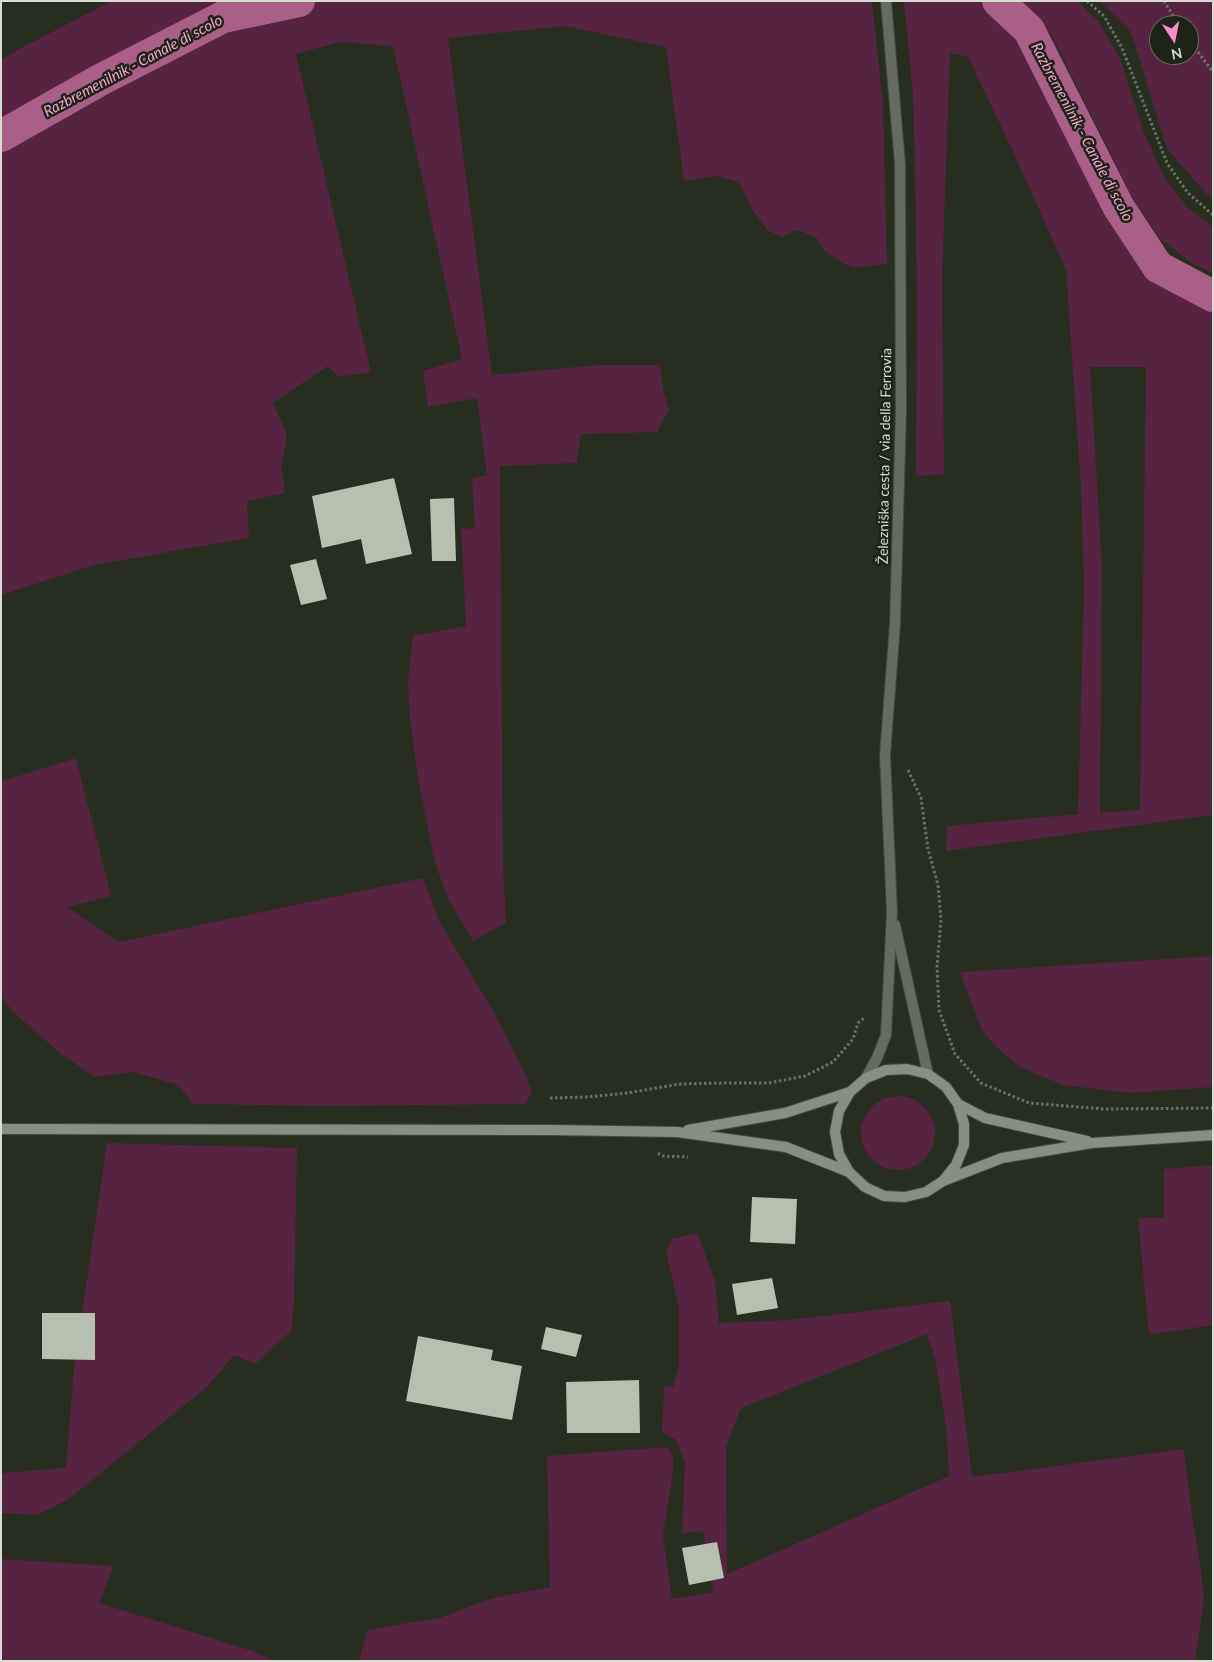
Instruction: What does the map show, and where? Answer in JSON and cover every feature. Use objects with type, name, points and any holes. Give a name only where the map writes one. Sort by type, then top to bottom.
[{"type":"main road","points":[[943,1181],[956,1165],[964,1145],[964,1124],[958,1104],[946,1087],[928,1074],[907,1069],[886,1070],[866,1078],[850,1092],[839,1111],[835,1132],[838,1154],[849,1172],[865,1187],[884,1196],[905,1197],[926,1192],[943,1181],[1002,1158],[1092,1143],[1213,1134]]},
{"type":"main road","points":[[677,1132],[785,1113],[850,1092]]},
{"type":"main road","points":[[958,1104],[984,1118],[1092,1143]]},
{"type":"main road","points":[[1,1129],[677,1132],[786,1147],[849,1172]]},
{"type":"street","name":"Železniška cesta / via della Ferrovia","points":[[866,1078],[877,1058],[886,1035],[892,912],[885,755],[895,624],[900,440],[900,164],[886,1]]},
{"type":"street","name":"Železniška cesta / via della Ferrovia","points":[[892,912],[928,1074]]},
{"type":"path","points":[[1087,1],[1104,16],[1122,48],[1167,163],[1188,193],[1213,215]]},
{"type":"path","points":[[1164,1],[1173,15]]},
{"type":"path","points":[[1199,53],[1213,72]]},
{"type":"path","points":[[907,767],[921,798],[928,849],[938,884],[941,920],[937,967],[939,1009],[955,1054],[981,1083],[1029,1103],[1104,1109],[1213,1108]]},
{"type":"path","points":[[913,1009],[939,1009]]},
{"type":"path","points":[[550,1098],[628,1093],[679,1084],[769,1083],[805,1076],[833,1062],[854,1039],[858,1023],[870,1012],[887,1010]]},
{"type":"shaded area","points":[[112,1],[872,1],[883,104],[887,264],[854,268],[842,263],[825,251],[816,237],[797,230],[782,237],[767,230],[752,209],[738,182],[718,176],[684,181],[666,47],[565,26],[448,38],[492,375],[597,365],[660,365],[663,389],[669,410],[657,432],[581,434],[577,463],[500,466],[503,864],[506,923],[473,941],[449,901],[435,863],[419,784],[410,720],[408,680],[413,636],[466,626],[461,528],[475,529],[472,479],[487,475],[477,398],[428,407],[423,371],[462,359],[393,46],[341,42],[296,54],[371,372],[338,377],[328,366],[273,403],[286,432],[286,445],[281,465],[285,493],[247,501],[249,538],[94,565],[1,595],[1,60]]},
{"type":"shaded area","points":[[904,1],[978,1],[992,11],[1020,37],[1041,71],[1113,212],[1141,257],[1175,287],[1213,302],[1213,815],[946,851],[947,826],[1078,814],[1084,588],[1081,488],[1066,270],[968,57],[950,53],[942,281],[944,474],[916,476],[917,301],[913,95]],"holes":[[[1090,367],[1146,367],[1140,810],[1100,813],[1102,565]]]},
{"type":"shaded area","points":[[1021,1],[1077,1],[1098,21],[1120,58],[1144,133],[1165,178],[1188,208],[1213,227],[1213,273],[1195,265],[1159,238],[1129,192],[1052,36]]},
{"type":"shaded area","points":[[1100,1],[1213,1],[1213,201],[1167,149],[1131,32]]},
{"type":"shaded area","points":[[76,758],[111,896],[67,907],[119,942],[423,878],[439,921],[492,1009],[526,1075],[532,1092],[525,1104],[324,1106],[193,1104],[178,1085],[133,1072],[95,1077],[61,1054],[13,1012],[1,996],[1,779],[2,781]]},
{"type":"shaded area","points":[[1213,956],[1213,1087],[1128,1093],[1063,1085],[1020,1067],[995,1046],[981,1029],[960,972]]},
{"type":"shaded area","points":[[891,1096],[905,1096],[919,1102],[929,1112],[935,1126],[933,1147],[919,1164],[905,1170],[891,1170],[877,1164],[867,1154],[861,1140],[861,1126],[867,1112],[877,1102]]},
{"type":"shaded area","points":[[107,1143],[297,1148],[294,1304],[291,1331],[255,1364],[234,1355],[208,1386],[69,1499],[37,1515],[1,1513],[1,1473],[66,1468],[74,1368]]},
{"type":"shaded area","points":[[1213,1165],[1213,1325],[1149,1335],[1138,1218],[1164,1218],[1164,1169]]},
{"type":"shaded area","points":[[697,1233],[715,1280],[719,1323],[789,1320],[950,1301],[972,1477],[1184,1449],[1204,1600],[1195,1661],[359,1661],[367,1631],[437,1619],[493,1598],[550,1587],[547,1456],[667,1447],[673,1455],[673,1471],[663,1536],[672,1599],[713,1592],[703,1531],[682,1534],[685,1461],[675,1439],[662,1432],[664,1386],[673,1387],[679,1366],[679,1309],[666,1251],[672,1239]],"holes":[[[927,1334],[935,1358],[946,1425],[949,1476],[727,1574],[726,1446],[741,1408]]]},
{"type":"shaded area","points":[[1,1559],[114,1566],[99,1603],[253,1651],[274,1661],[1,1661]]},
{"type":"building","points":[[394,478],[412,554],[366,564],[361,539],[322,548],[312,496]]},
{"type":"building","points":[[454,498],[456,561],[432,561],[430,499]]},
{"type":"building","points":[[316,559],[327,599],[301,605],[290,565]]},
{"type":"building","points":[[752,1197],[797,1199],[795,1244],[750,1242]]},
{"type":"building","points":[[772,1278],[778,1308],[737,1315],[732,1284]]},
{"type":"building","points":[[42,1313],[95,1313],[95,1360],[42,1359]]},
{"type":"building","points":[[546,1327],[582,1335],[576,1357],[541,1349]]},
{"type":"building","points":[[418,1336],[493,1350],[491,1360],[522,1366],[512,1420],[406,1401]]},
{"type":"building","points":[[639,1380],[640,1433],[567,1433],[566,1382]]},
{"type":"building","points":[[717,1542],[724,1578],[689,1585],[682,1548]]},
{"type":"waterway","name":"Razbremenilnik - Canale di scolo","points":[[1,136],[100,80],[223,17],[299,1]]},
{"type":"waterway","name":"Razbremenilnik - Canale di scolo","points":[[998,1],[1029,30],[1118,206],[1158,267],[1213,296]]}]
